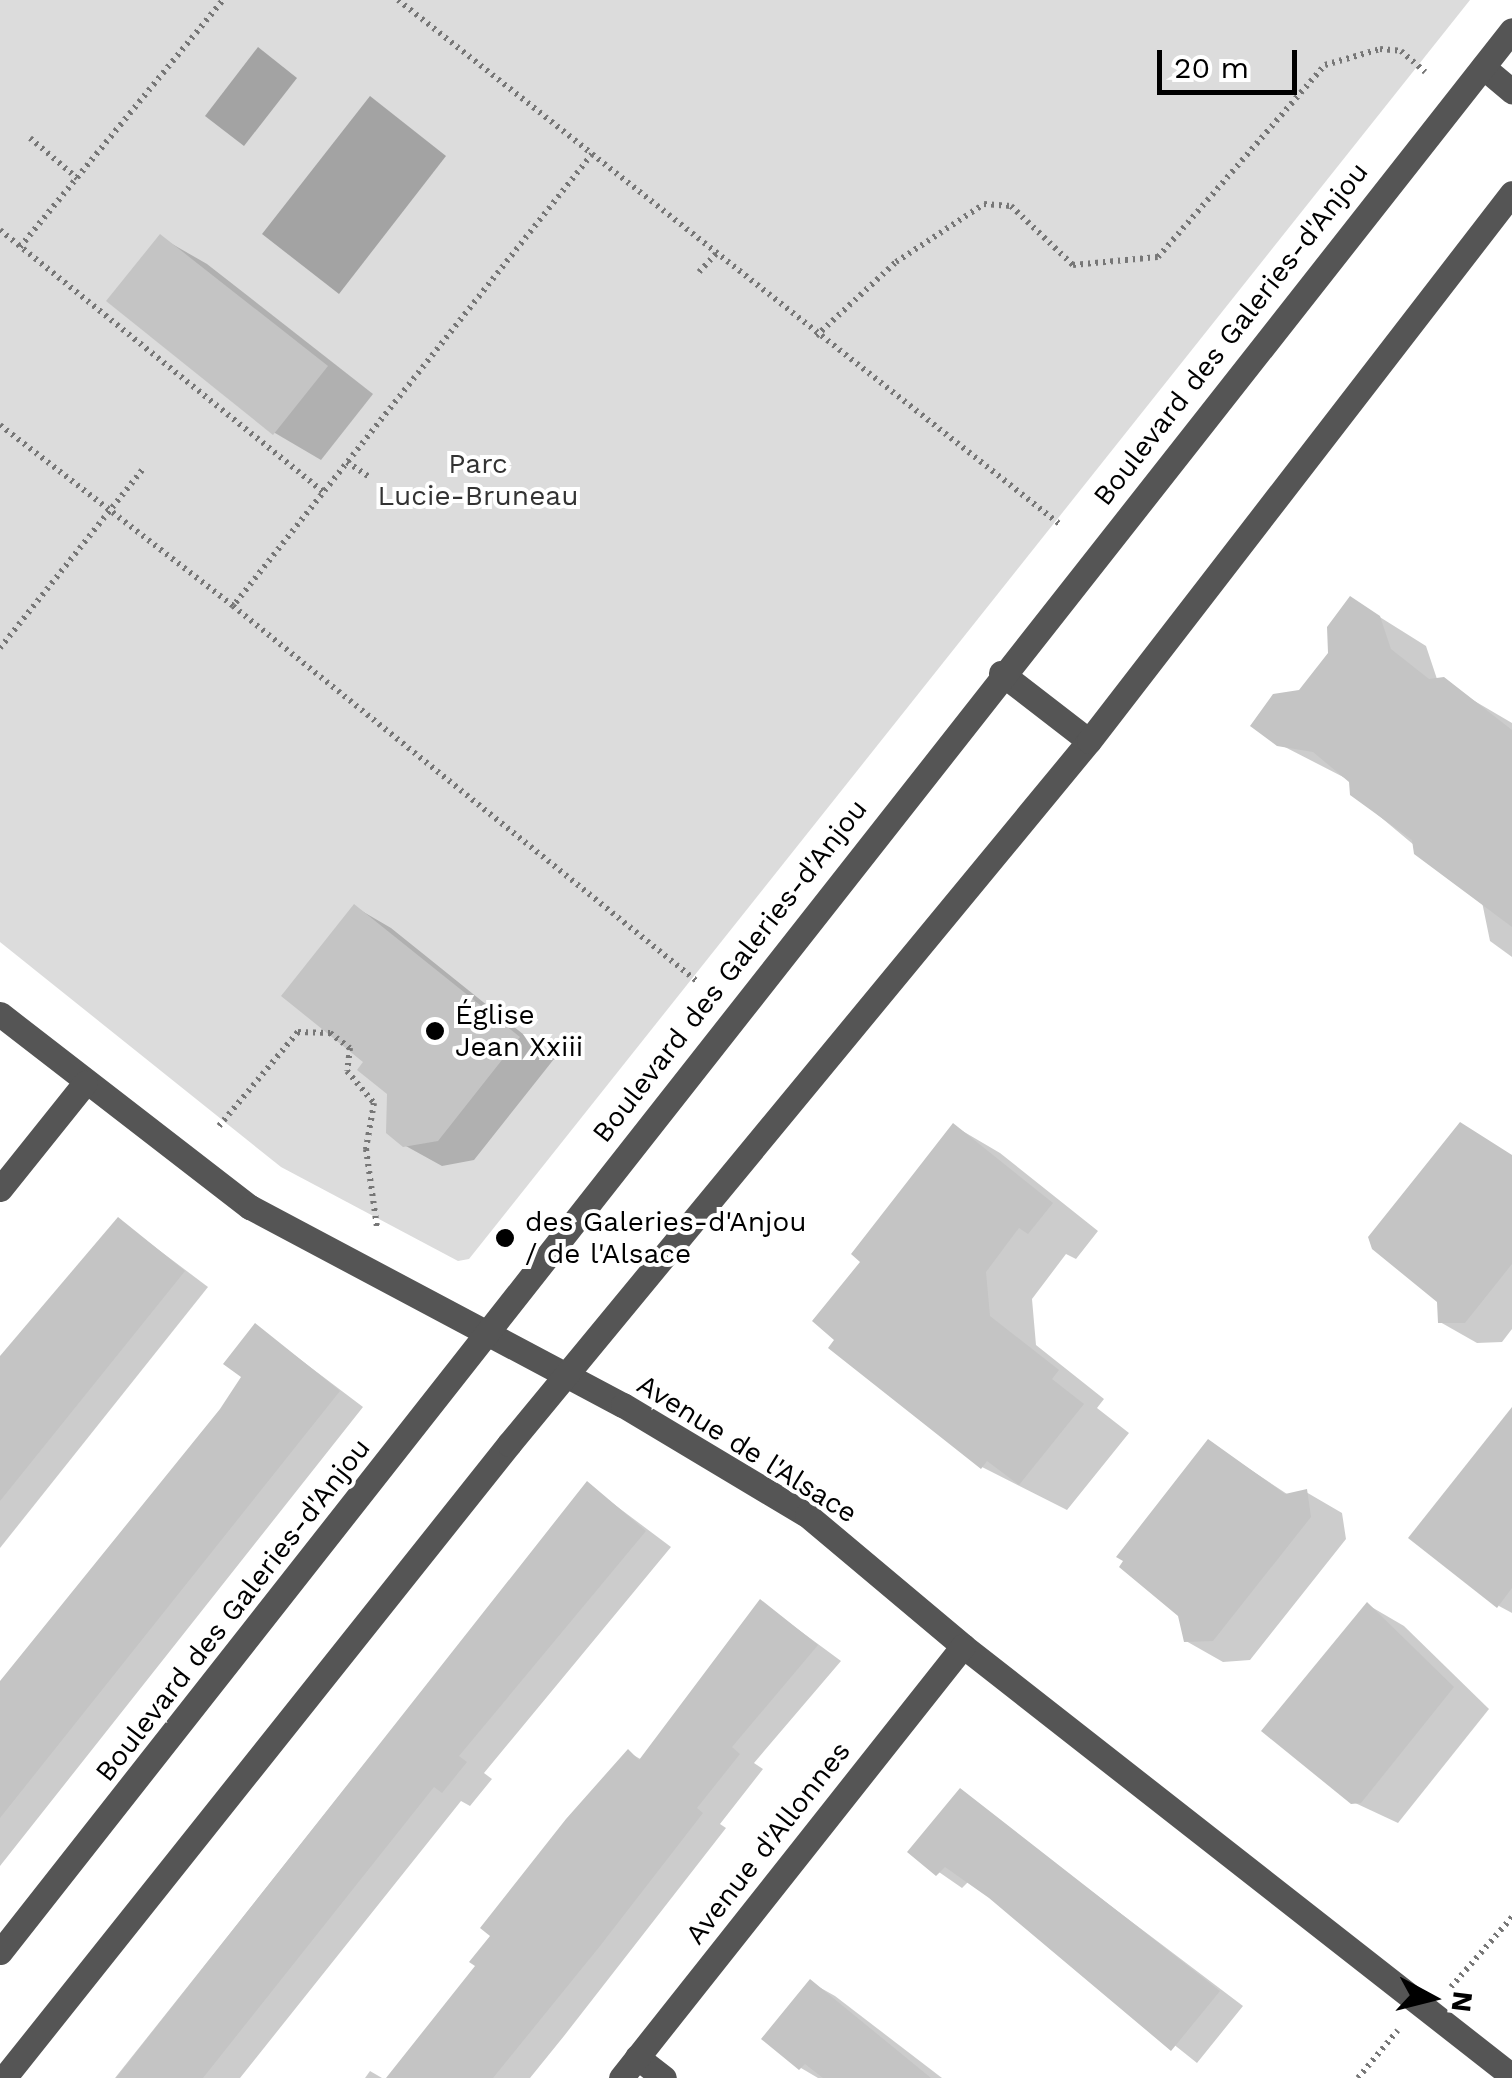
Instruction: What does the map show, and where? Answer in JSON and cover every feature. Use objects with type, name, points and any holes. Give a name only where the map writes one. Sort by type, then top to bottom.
[{"type":"street","name":"Boulevard des Galeries-d'Anjou","points":[[0,1952],[488,1337],[1000,673],[1512,30]]},
{"type":"street","points":[[1482,67],[1512,90]]},
{"type":"street","points":[[4,2078],[568,1378],[1089,741],[1512,193]]},
{"type":"street","points":[[1000,673],[1089,741]]},
{"type":"street","name":"Avenue de l'Alsace","points":[[0,1014],[250,1208],[568,1378],[807,1515],[963,1646],[1512,2076]]},
{"type":"street","points":[[0,1189],[85,1082]]},
{"type":"street","name":"Avenue d'Allonnes","points":[[621,2078],[963,1646]]},
{"type":"street","points":[[637,2057],[664,2078]]},
{"type":"path","points":[[20,246],[223,0]]},
{"type":"path","points":[[398,0],[816,336],[1062,526]]},
{"type":"path","points":[[816,336],[896,262],[984,204],[1011,206],[1072,265],[1158,258],[1325,66],[1380,49],[1401,51],[1425,72]]},
{"type":"path","points":[[30,138],[77,178]]},
{"type":"path","points":[[233,606],[592,154]]},
{"type":"path","points":[[0,230],[323,492]]},
{"type":"path","points":[[699,272],[716,254]]},
{"type":"path","points":[[0,425],[233,606],[700,983]]},
{"type":"path","points":[[347,462],[369,477]]},
{"type":"path","points":[[0,648],[142,470]]},
{"type":"path","points":[[219,1126],[298,1032],[330,1033],[350,1048],[348,1072],[374,1103],[366,1150],[377,1228]]},
{"type":"path","points":[[1466,1974],[1512,1917]]},
{"type":"path","points":[[1358,2078],[1394,2033]]},
{"type":"green space","name":"Parc Lucie-Bruneau","points":[[0,0],[1470,0],[469,1259],[458,1261],[281,1167],[0,942]]},
{"type":"shaded area","points":[[258,47],[297,78],[244,146],[205,116]]},
{"type":"shaded area","points":[[370,96],[446,156],[339,294],[262,234]]},
{"type":"building","points":[[160,234],[328,366],[273,435],[106,301]]},
{"type":"building","points":[[1350,596],[1380,616],[1391,649],[1429,679],[1444,677],[1512,730],[1512,927],[1414,854],[1412,840],[1350,795],[1349,782],[1313,752],[1277,746],[1250,726],[1273,694],[1299,690],[1328,653],[1327,627]]},
{"type":"building","name":"Église Jean Xxiii","points":[[354,904],[520,1037],[438,1141],[403,1147],[386,1133],[387,1094],[357,1070],[363,1062],[281,996]]},
{"type":"building","points":[[1460,1122],[1512,1155],[1512,1264],[1465,1323],[1438,1323],[1437,1302],[1372,1249],[1368,1237]]},
{"type":"building","points":[[953,1123],[1053,1203],[1028,1234],[1019,1228],[986,1272],[990,1316],[1059,1370],[1052,1379],[1084,1404],[1019,1485],[987,1461],[981,1469],[828,1348],[834,1340],[812,1321],[860,1262],[851,1254]]},
{"type":"building","points":[[118,1217],[185,1271],[0,1501],[0,1356]]},
{"type":"building","points":[[255,1323],[340,1391],[0,1818],[0,1681],[220,1409],[241,1377],[223,1364]]},
{"type":"building","points":[[1512,1407],[1512,1588],[1497,1608],[1408,1538]]},
{"type":"building","points":[[1208,1439],[1285,1494],[1307,1489],[1311,1517],[1213,1641],[1184,1642],[1178,1616],[1119,1567],[1123,1561],[1116,1557]]},
{"type":"building","points":[[587,1481],[646,1531],[459,1756],[467,1762],[442,1793],[434,1787],[203,2078],[116,2078]]},
{"type":"building","points":[[760,1599],[818,1645],[732,1747],[740,1754],[697,1808],[703,1813],[600,1946],[493,2078],[386,2078],[475,1966],[469,1962],[490,1936],[480,1928],[566,1819],[628,1749],[639,1760]]},
{"type":"building","points":[[1367,1602],[1454,1687],[1361,1803],[1351,1804],[1261,1731]]},
{"type":"building","points":[[960,1788],[1220,1991],[1171,2051],[989,1898],[945,1867],[936,1876],[907,1852]]},
{"type":"building","points":[[810,1979],[931,2078],[823,2078],[805,2064],[799,2070],[761,2039]]},
{"type":"place","name":"Église Jean Xxiii","points":[[435,1031]]},
{"type":"place","name":"des Galeries-d'Anjou / de l'Alsace","points":[[505,1238]]}]
